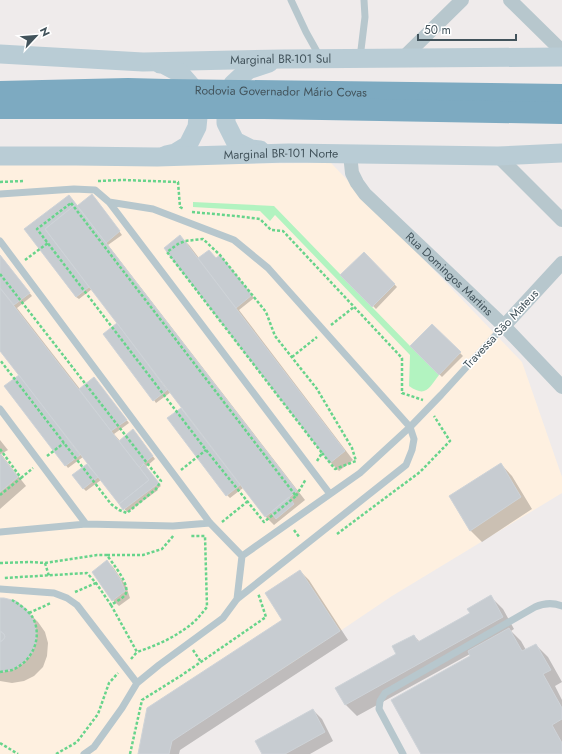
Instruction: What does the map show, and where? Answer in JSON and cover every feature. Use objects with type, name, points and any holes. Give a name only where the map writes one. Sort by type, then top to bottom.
[{"type":"highway","points":[[0,76],[128,98]]},
{"type":"highway","name":"Rodovia Governador Mário Covas","points":[[0,92],[165,99],[562,95]]},
{"type":"highway","points":[[0,119],[128,98]]},
{"type":"highway","name":"Rodovia Governador Mário Covas","points":[[0,108],[128,98]]},
{"type":"highway","name":"Rodovia Governador Mário Covas","points":[[264,99],[562,112]]},
{"type":"main road","name":"Marginal BR-101 Sul","points":[[0,54],[143,62],[321,58],[562,57]]},
{"type":"main road","points":[[283,59],[248,70],[233,84],[226,102],[226,122],[235,141],[252,149],[289,153]]},
{"type":"main road","points":[[143,62],[163,64],[180,73],[193,88],[199,107],[197,127],[188,145],[175,153],[157,158]]},
{"type":"main road","name":"Marginal BR-101 Norte","points":[[0,156],[157,158],[289,153],[498,156],[562,153]]},
{"type":"street","points":[[403,58],[462,0]]},
{"type":"street","points":[[510,0],[562,51]]},
{"type":"street","name":"Rua Domingos Martins","points":[[350,154],[352,173],[365,194],[504,326],[562,387]]},
{"type":"street","points":[[498,156],[562,220]]},
{"type":"street","name":"Travessa São Mateus","points":[[504,326],[562,263]]},
{"type":"lane","points":[[291,0],[306,32],[321,58]]},
{"type":"lane","points":[[360,58],[365,17],[364,0]]},
{"type":"lane","points":[[0,194],[74,189],[96,190],[109,202],[330,494]]},
{"type":"lane","points":[[84,754],[94,747],[122,708],[137,683],[223,618],[237,599],[406,465],[412,450],[414,439],[410,427],[268,268],[234,240],[153,209],[109,202]]},
{"type":"lane","points":[[0,241],[212,526],[242,556],[237,599]]},
{"type":"lane","name":"Travessa São Mateus","points":[[242,556],[360,473],[410,427],[504,326]]},
{"type":"lane","points":[[0,409],[86,524]]},
{"type":"lane","points":[[0,532],[86,524],[212,526]]},
{"type":"lane","points":[[0,589],[54,593],[67,598],[77,605],[137,683]]},
{"type":"lane","points":[[403,754],[379,709],[380,701],[385,693],[535,607],[549,603],[562,606]]},
{"type":"path","points":[[296,496],[71,203],[37,229],[206,450],[264,522],[296,496],[307,478]]},
{"type":"path","points":[[203,239],[220,255],[266,312],[275,336],[317,389],[352,448],[356,461],[335,469],[322,453],[167,252],[185,241],[203,239]]},
{"type":"path","points":[[0,274],[161,481],[156,489],[127,513],[119,510],[111,504],[0,360]]},
{"type":"path","points":[[0,449],[21,478],[0,495]]},
{"type":"path","points":[[174,475],[206,450]]},
{"type":"path","points":[[315,465],[322,453]]},
{"type":"path","points":[[56,754],[77,742],[98,714],[109,683],[137,652],[155,646],[174,636],[196,621],[207,607],[205,536],[212,526],[248,501]]},
{"type":"path","points":[[0,563],[45,563],[97,555],[143,555],[162,549],[174,535]]},
{"type":"path","points":[[190,536],[205,536]]},
{"type":"path","points":[[107,555],[122,576],[126,590],[125,595],[111,605]]},
{"type":"path","points":[[45,563],[49,576]]},
{"type":"path","points":[[0,578],[87,573],[111,605],[137,652]]},
{"type":"path","points":[[0,672],[12,670],[22,664],[31,655],[36,643],[36,631],[33,619],[29,613],[14,600],[9,599]]},
{"type":"path","points":[[0,743],[18,754]]},
{"type":"shaded area","points":[[331,163],[522,362],[562,477],[562,493],[392,596],[303,656],[172,740],[169,754],[0,754],[0,165]]},
{"type":"green space","points":[[193,202],[274,206],[439,375],[427,390],[419,391],[409,386],[410,355],[275,215],[270,221],[260,211],[193,207]]},
{"type":"building","points":[[92,194],[120,231],[106,243],[77,206]]},
{"type":"building","points":[[69,195],[76,204],[45,229],[89,287],[76,297],[24,229]]},
{"type":"building","points":[[76,204],[297,491],[265,517],[45,229]]},
{"type":"building","points":[[180,235],[345,451],[330,463],[164,248]]},
{"type":"building","points":[[209,250],[216,258],[220,255],[252,295],[236,308],[198,258]]},
{"type":"building","points":[[364,252],[395,284],[372,307],[340,275]]},
{"type":"building","points":[[0,255],[30,293],[14,305],[0,288]]},
{"type":"building","points":[[0,288],[149,480],[119,504],[0,351]]},
{"type":"building","points":[[117,323],[167,390],[153,401],[103,334]]},
{"type":"building","points":[[432,324],[461,352],[439,375],[410,346]]},
{"type":"building","points":[[19,375],[80,455],[65,466],[4,386]]},
{"type":"building","points":[[94,377],[127,420],[111,431],[79,389]]},
{"type":"building","points":[[181,408],[240,485],[226,496],[167,418]]},
{"type":"building","points":[[133,429],[153,456],[139,467],[119,441]]},
{"type":"building","points":[[0,454],[18,477],[0,492]]},
{"type":"building","points":[[501,463],[521,497],[470,531],[449,496]]},
{"type":"building","points":[[87,464],[98,477],[83,489],[72,475]]},
{"type":"building","points":[[144,464],[159,483],[123,510],[119,504],[149,480],[140,468]]},
{"type":"building","points":[[289,497],[294,504],[276,519],[271,512]]},
{"type":"building","points":[[107,560],[120,579],[125,591],[112,601],[92,572]]},
{"type":"building","points":[[300,570],[340,631],[172,741],[169,754],[138,754],[147,708],[282,620],[265,593]]},
{"type":"building","points":[[491,595],[503,617],[345,705],[335,688],[396,654],[392,646],[414,635],[418,642],[470,613],[467,609]]},
{"type":"building","points":[[0,598],[16,601],[26,609],[33,619],[36,631],[36,643],[31,655],[22,664],[12,670],[0,672]]},
{"type":"building","points":[[509,628],[522,651],[536,644],[551,670],[543,674],[562,708],[562,719],[552,725],[562,743],[562,754],[421,754],[391,700],[470,656],[468,651]]},
{"type":"building","points":[[0,631],[5,637],[0,642]]},
{"type":"building","points":[[0,631],[5,637],[0,642]]},
{"type":"building","points":[[313,709],[325,732],[285,754],[262,754],[255,741]]}]
